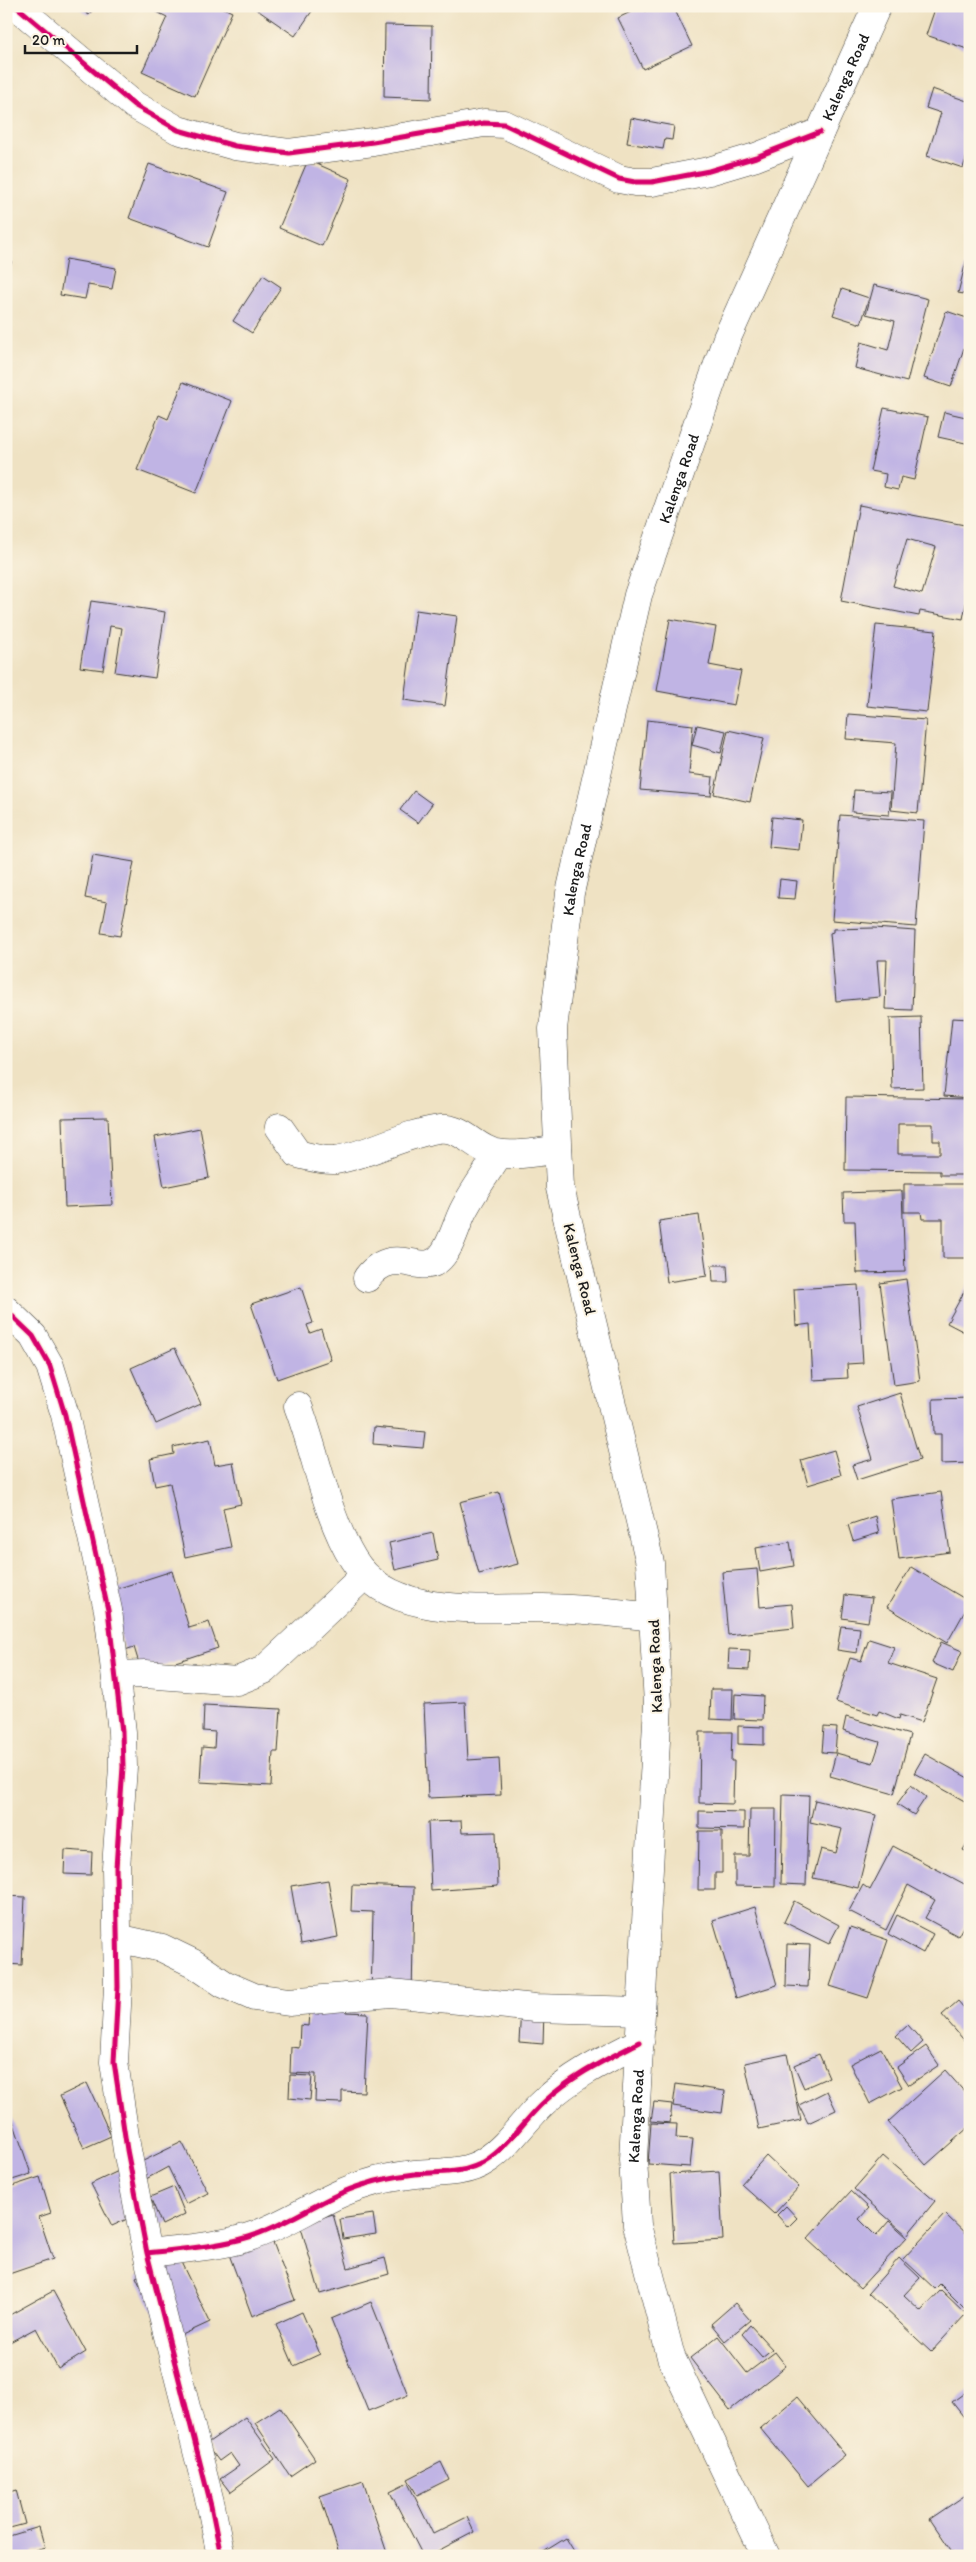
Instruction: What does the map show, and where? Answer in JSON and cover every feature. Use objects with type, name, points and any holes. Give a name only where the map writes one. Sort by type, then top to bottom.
[{"type":"street","points":[[16,6],[134,105],[178,130],[235,146],[289,153],[373,142],[484,123],[504,124],[620,179],[652,182],[701,172],[756,157],[820,132]]},
{"type":"street","name":"Kalenga Road","points":[[766,2556],[670,2357],[650,2284],[637,2225],[633,2159],[658,1704],[650,1563],[560,1188],[553,1029],[570,893],[638,595],[727,338],[877,6]]},
{"type":"street","points":[[279,1127],[298,1154],[316,1159],[334,1160],[351,1156],[401,1138],[441,1129],[463,1134],[487,1151],[499,1154],[558,1150]]},
{"type":"street","points":[[367,1278],[374,1269],[388,1261],[430,1264],[440,1258],[464,1210],[499,1154]]},
{"type":"street","points":[[6,1310],[32,1336],[50,1366],[65,1415],[108,1610],[122,1732],[123,1767],[116,1868],[117,1938],[114,2062],[126,2150],[147,2252],[211,2506],[221,2556]]},
{"type":"street","points":[[298,1406],[340,1534],[354,1561],[365,1575],[385,1591],[418,1603],[482,1608],[545,1608],[653,1616]]},
{"type":"street","points":[[116,1675],[144,1674],[237,1680],[264,1670],[365,1575]]},
{"type":"street","points":[[117,1938],[162,1948],[193,1963],[224,1984],[254,1997],[289,2002],[391,1993],[535,2008],[641,2011]]},
{"type":"street","points":[[147,2252],[200,2247],[249,2237],[288,2220],[323,2200],[366,2184],[412,2175],[460,2170],[484,2162],[517,2132],[542,2104],[569,2079],[640,2042]]},
{"type":"building","points":[[76,6],[95,6],[89,15]]},
{"type":"building","points":[[155,6],[219,6],[232,12],[195,96],[142,72],[167,17],[153,10]]},
{"type":"building","points":[[258,6],[306,6],[312,11],[295,36],[256,9]]},
{"type":"building","points":[[643,6],[645,11],[655,6],[673,6],[692,46],[643,69],[618,18]]},
{"type":"building","points":[[936,6],[970,6],[970,50],[926,35]]},
{"type":"building","points":[[385,25],[432,26],[431,99],[384,97]]},
{"type":"building","points":[[932,89],[970,102],[970,146],[963,168],[927,156],[941,113],[926,108]]},
{"type":"building","points":[[631,118],[674,126],[672,140],[665,139],[663,149],[627,143]]},
{"type":"building","points":[[308,160],[351,179],[322,246],[279,228]]},
{"type":"building","points":[[149,164],[228,192],[208,247],[129,218]]},
{"type":"building","points":[[970,246],[970,295],[958,293]]},
{"type":"building","points":[[6,259],[12,261],[6,277]]},
{"type":"building","points":[[66,259],[116,268],[112,289],[88,285],[85,299],[60,295]]},
{"type":"building","points":[[263,275],[281,287],[252,333],[233,321]]},
{"type":"building","points":[[874,285],[928,299],[907,382],[855,368],[861,342],[888,350],[895,321],[866,314]]},
{"type":"building","points":[[842,289],[869,298],[861,324],[833,315]]},
{"type":"building","points":[[946,311],[970,319],[970,330],[951,387],[924,378]]},
{"type":"building","points":[[183,382],[232,401],[196,493],[137,470],[159,415],[168,419]]},
{"type":"building","points":[[884,408],[928,417],[914,480],[901,477],[898,490],[884,487],[886,474],[870,471]]},
{"type":"building","points":[[944,412],[970,418],[970,444],[938,437]]},
{"type":"building","points":[[859,505],[970,526],[970,583],[963,619],[920,611],[919,616],[841,601]],"holes":[[[907,539],[936,547],[922,594],[893,586]]]},
{"type":"building","points":[[91,601],[165,612],[155,678],[115,672],[122,628],[110,626],[103,670],[80,667]]},
{"type":"building","points":[[416,610],[457,616],[445,706],[404,700]]},
{"type":"building","points":[[670,619],[716,627],[709,665],[741,671],[734,705],[657,691]]},
{"type":"building","points":[[876,625],[936,631],[927,712],[867,706]]},
{"type":"building","points":[[848,714],[926,720],[918,813],[891,810],[896,743],[846,739]]},
{"type":"building","points":[[647,720],[693,725],[689,774],[713,777],[711,796],[640,790]]},
{"type":"building","points":[[697,725],[726,731],[721,753],[692,745]]},
{"type":"building","points":[[728,730],[764,738],[750,802],[714,794]]},
{"type":"building","points":[[854,790],[891,792],[889,815],[852,812]]},
{"type":"building","points":[[414,791],[432,804],[418,823],[400,810]]},
{"type":"building","points":[[840,815],[924,821],[916,927],[832,920]]},
{"type":"building","points":[[772,817],[802,820],[799,850],[769,847]]},
{"type":"building","points":[[93,855],[134,862],[120,936],[101,933],[107,902],[85,898]]},
{"type":"building","points":[[780,879],[797,881],[795,899],[778,898]]},
{"type":"building","points":[[874,928],[915,931],[912,1010],[885,1009],[887,960],[877,960],[880,997],[836,1001],[830,933],[833,932],[833,929]]},
{"type":"building","points":[[921,1017],[923,1088],[892,1089],[890,1018]]},
{"type":"building","points":[[952,1018],[970,1019],[970,1098],[944,1096]]},
{"type":"building","points":[[846,1097],[970,1099],[969,1175],[940,1175],[940,1171],[845,1170]],"holes":[[[898,1124],[933,1124],[933,1141],[940,1141],[940,1154],[898,1154]]]},
{"type":"building","points":[[108,1117],[112,1205],[65,1207],[62,1118]]},
{"type":"building","points":[[200,1128],[209,1178],[164,1187],[155,1137]]},
{"type":"building","points":[[904,1184],[970,1184],[970,1258],[943,1258],[943,1219],[922,1219],[921,1212],[904,1212]]},
{"type":"building","points":[[902,1191],[905,1272],[857,1273],[855,1221],[844,1221],[843,1193]]},
{"type":"building","points":[[699,1215],[707,1276],[667,1282],[659,1221]]},
{"type":"building","points":[[712,1265],[727,1265],[728,1282],[713,1282]]},
{"type":"building","points":[[906,1279],[920,1381],[894,1385],[880,1283]]},
{"type":"building","points":[[970,1281],[970,1335],[947,1323]]},
{"type":"building","points":[[858,1285],[863,1363],[847,1364],[848,1378],[813,1380],[810,1324],[796,1326],[794,1289]]},
{"type":"building","points":[[301,1287],[313,1323],[307,1325],[310,1333],[321,1329],[331,1360],[277,1379],[251,1304]]},
{"type":"building","points":[[175,1348],[201,1404],[156,1424],[131,1368]]},
{"type":"building","points":[[900,1393],[920,1460],[857,1480],[852,1465],[873,1459],[857,1407]]},
{"type":"building","points":[[970,1398],[970,1463],[941,1464],[941,1434],[934,1434],[933,1399]]},
{"type":"building","points":[[374,1427],[425,1432],[423,1448],[373,1444]]},
{"type":"building","points":[[210,1439],[215,1465],[233,1462],[241,1504],[223,1508],[231,1547],[185,1557],[170,1483],[155,1486],[150,1459],[174,1454],[173,1447]]},
{"type":"building","points":[[834,1450],[841,1475],[808,1485],[801,1460]]},
{"type":"building","points":[[499,1492],[518,1564],[479,1574],[460,1502]]},
{"type":"building","points":[[941,1492],[950,1552],[899,1559],[891,1499]]},
{"type":"building","points":[[875,1516],[879,1533],[853,1541],[848,1525]]},
{"type":"building","points":[[433,1533],[438,1560],[395,1570],[389,1543]]},
{"type":"building","points":[[790,1542],[794,1566],[760,1572],[756,1548]]},
{"type":"building","points":[[911,1567],[970,1602],[947,1643],[887,1607]]},
{"type":"building","points":[[757,1569],[760,1607],[792,1604],[794,1628],[728,1635],[722,1572]]},
{"type":"building","points":[[172,1571],[189,1628],[209,1622],[218,1648],[142,1673],[134,1647],[125,1650],[107,1592]]},
{"type":"building","points":[[845,1595],[872,1598],[868,1622],[842,1618]]},
{"type":"building","points":[[841,1626],[860,1628],[857,1653],[837,1650]]},
{"type":"building","points":[[869,1639],[894,1647],[888,1663],[937,1679],[922,1722],[900,1715],[899,1719],[879,1711],[877,1715],[836,1702],[850,1658],[861,1661]]},
{"type":"building","points":[[941,1642],[962,1651],[953,1672],[932,1663]]},
{"type":"building","points":[[729,1649],[750,1650],[749,1670],[728,1669]]},
{"type":"building","points":[[711,1689],[733,1689],[732,1720],[710,1719]]},
{"type":"building","points":[[735,1694],[763,1696],[762,1720],[734,1719]]},
{"type":"building","points":[[465,1702],[468,1760],[499,1758],[501,1795],[428,1798],[424,1704]]},
{"type":"building","points":[[204,1705],[281,1709],[278,1752],[273,1752],[271,1786],[200,1782],[202,1747],[214,1748],[215,1732],[203,1731]]},
{"type":"building","points":[[846,1717],[910,1735],[894,1794],[830,1776],[836,1753],[873,1763],[880,1742],[843,1731]]},
{"type":"building","points":[[738,1726],[764,1727],[764,1745],[738,1744]]},
{"type":"building","points":[[824,1727],[837,1728],[835,1753],[822,1752]]},
{"type":"building","points":[[700,1732],[732,1732],[731,1761],[734,1761],[733,1804],[699,1803]]},
{"type":"building","points":[[925,1754],[970,1779],[970,1804],[914,1773]]},
{"type":"building","points":[[911,1785],[926,1797],[914,1815],[897,1804]]},
{"type":"building","points":[[783,1794],[809,1795],[806,1885],[781,1884]]},
{"type":"building","points":[[815,1800],[876,1815],[858,1888],[813,1878],[821,1849],[836,1853],[842,1829],[810,1822]]},
{"type":"building","points":[[750,1809],[776,1809],[775,1887],[735,1886],[735,1856],[749,1856]]},
{"type":"building","points":[[699,1811],[744,1812],[744,1829],[699,1828]]},
{"type":"building","points":[[461,1821],[462,1833],[496,1832],[498,1886],[431,1891],[428,1822]]},
{"type":"building","points":[[699,1831],[722,1831],[722,1873],[715,1873],[715,1890],[698,1890]]},
{"type":"building","points":[[970,1838],[970,1853],[963,1850]]},
{"type":"building","points":[[893,1846],[970,1887],[970,1914],[958,1936],[925,1918],[935,1900],[908,1885],[886,1930],[849,1911],[863,1885],[870,1890]]},
{"type":"building","points":[[65,1850],[92,1852],[91,1875],[64,1874]]},
{"type":"building","points":[[328,1880],[338,1937],[301,1944],[291,1886]]},
{"type":"building","points":[[352,1885],[414,1887],[412,1998],[371,1997],[373,1912],[351,1911]]},
{"type":"building","points":[[6,1896],[25,1897],[22,1965],[6,1964]]},
{"type":"building","points":[[794,1901],[839,1925],[829,1944],[784,1922]]},
{"type":"building","points":[[755,1907],[777,1985],[736,1998],[713,1920]]},
{"type":"building","points":[[897,1915],[933,1934],[923,1953],[888,1934]]},
{"type":"building","points":[[850,1927],[888,1940],[868,1998],[830,1986]]},
{"type":"building","points":[[787,1944],[810,1945],[808,1987],[786,1986]]},
{"type":"building","points":[[320,1995],[347,1996],[346,2012],[368,2013],[364,2092],[342,2091],[342,2103],[315,2102],[316,2074],[290,2073],[291,2047],[299,2048],[300,2025],[308,2026],[309,2013],[319,2014]]},
{"type":"building","points":[[958,2001],[970,2015],[970,2047],[942,2015]]},
{"type":"building","points":[[521,2009],[544,2010],[543,2044],[519,2042]]},
{"type":"building","points":[[908,2025],[923,2042],[911,2053],[896,2036]]},
{"type":"building","points":[[926,2046],[939,2065],[909,2085],[897,2067]]},
{"type":"building","points":[[881,2048],[902,2087],[870,2104],[850,2064]]},
{"type":"building","points":[[787,2054],[801,2120],[759,2129],[745,2063]]},
{"type":"building","points":[[819,2054],[829,2077],[804,2088],[794,2065]]},
{"type":"building","points":[[945,2070],[970,2098],[970,2126],[926,2165],[888,2122]]},
{"type":"building","points":[[290,2075],[312,2076],[310,2100],[289,2098]]},
{"type":"building","points":[[87,2083],[111,2136],[84,2148],[60,2096]]},
{"type":"building","points":[[676,2084],[725,2091],[722,2113],[673,2106]]},
{"type":"building","points":[[827,2091],[836,2110],[808,2123],[799,2105]]},
{"type":"building","points":[[654,2102],[672,2104],[670,2123],[651,2121]]},
{"type":"building","points":[[10,2112],[31,2174],[6,2182],[6,2113]]},
{"type":"building","points":[[651,2123],[677,2124],[676,2138],[693,2139],[690,2167],[648,2164]]},
{"type":"building","points":[[182,2142],[208,2193],[186,2204],[168,2167],[146,2179],[137,2164]]},
{"type":"building","points":[[766,2156],[799,2187],[774,2214],[741,2184]]},
{"type":"building","points":[[883,2156],[935,2201],[907,2235],[854,2189]]},
{"type":"building","points":[[131,2165],[151,2208],[112,2226],[91,2184]]},
{"type":"building","points":[[719,2171],[723,2240],[674,2243],[670,2174]]},
{"type":"building","points":[[40,2177],[51,2213],[39,2217],[53,2259],[6,2275],[6,2188]]},
{"type":"building","points":[[174,2187],[185,2214],[162,2225],[150,2197]]},
{"type":"building","points":[[851,2191],[869,2208],[859,2219],[876,2236],[889,2221],[907,2237],[860,2288],[807,2239]]},
{"type":"building","points":[[786,2206],[797,2218],[788,2227],[777,2215]]},
{"type":"building","points":[[333,2214],[348,2268],[385,2258],[389,2274],[320,2294],[300,2224]]},
{"type":"building","points":[[373,2214],[376,2234],[343,2239],[340,2219]]},
{"type":"building","points":[[945,2214],[970,2238],[970,2305],[965,2309],[940,2284],[935,2289],[903,2259]]},
{"type":"building","points":[[266,2224],[295,2300],[252,2316],[224,2241]]},
{"type":"building","points":[[178,2256],[210,2322],[167,2342],[136,2277]]},
{"type":"building","points":[[899,2258],[920,2278],[904,2295],[921,2311],[941,2290],[966,2314],[931,2352],[868,2293]]},
{"type":"building","points":[[53,2291],[86,2352],[58,2369],[36,2328],[10,2342],[6,2334],[6,2317]]},
{"type":"building","points":[[371,2302],[408,2395],[368,2411],[331,2319]]},
{"type":"building","points":[[735,2303],[750,2320],[725,2341],[711,2324]]},
{"type":"building","points":[[302,2312],[320,2354],[294,2366],[276,2324]]},
{"type":"building","points":[[750,2325],[772,2349],[762,2357],[742,2334]]},
{"type":"building","points":[[718,2336],[747,2373],[775,2352],[786,2366],[730,2410],[690,2358]]},
{"type":"building","points":[[970,2389],[970,2425],[952,2402]]},
{"type":"building","points":[[797,2397],[845,2455],[808,2486],[760,2428]]},
{"type":"building","points":[[280,2407],[315,2459],[290,2476],[255,2423]]},
{"type":"building","points":[[245,2417],[275,2459],[230,2492],[220,2479],[239,2466],[230,2453],[219,2461],[206,2444]]},
{"type":"building","points":[[441,2462],[449,2479],[417,2495],[408,2479]]},
{"type":"building","points":[[363,2481],[388,2556],[340,2556],[320,2496]]},
{"type":"building","points":[[408,2483],[433,2534],[467,2517],[474,2532],[428,2556],[423,2556],[390,2492]]},
{"type":"building","points":[[16,2490],[25,2524],[6,2529],[6,2493]]},
{"type":"building","points":[[970,2492],[970,2556],[955,2556],[930,2519]]},
{"type":"building","points":[[39,2527],[45,2548],[32,2552],[34,2556],[6,2556],[6,2537]]},
{"type":"building","points":[[566,2538],[577,2556],[537,2556]]},
{"type":"cycle path","points":[[16,6],[134,105],[178,130],[235,146],[289,153],[373,142],[484,123],[504,124],[619,179],[635,182],[652,182],[709,171],[756,157],[820,132]]},
{"type":"cycle path","points":[[6,1310],[33,1336],[50,1366],[65,1415],[108,1610],[122,1732],[123,1767],[116,1868],[118,1987],[114,2062],[127,2150],[147,2253],[211,2506],[221,2556]]},
{"type":"cycle path","points":[[147,2253],[224,2243],[249,2237],[279,2225],[351,2189],[366,2184],[409,2175],[451,2172],[477,2165],[502,2148],[555,2092],[590,2069],[640,2042]]}]
